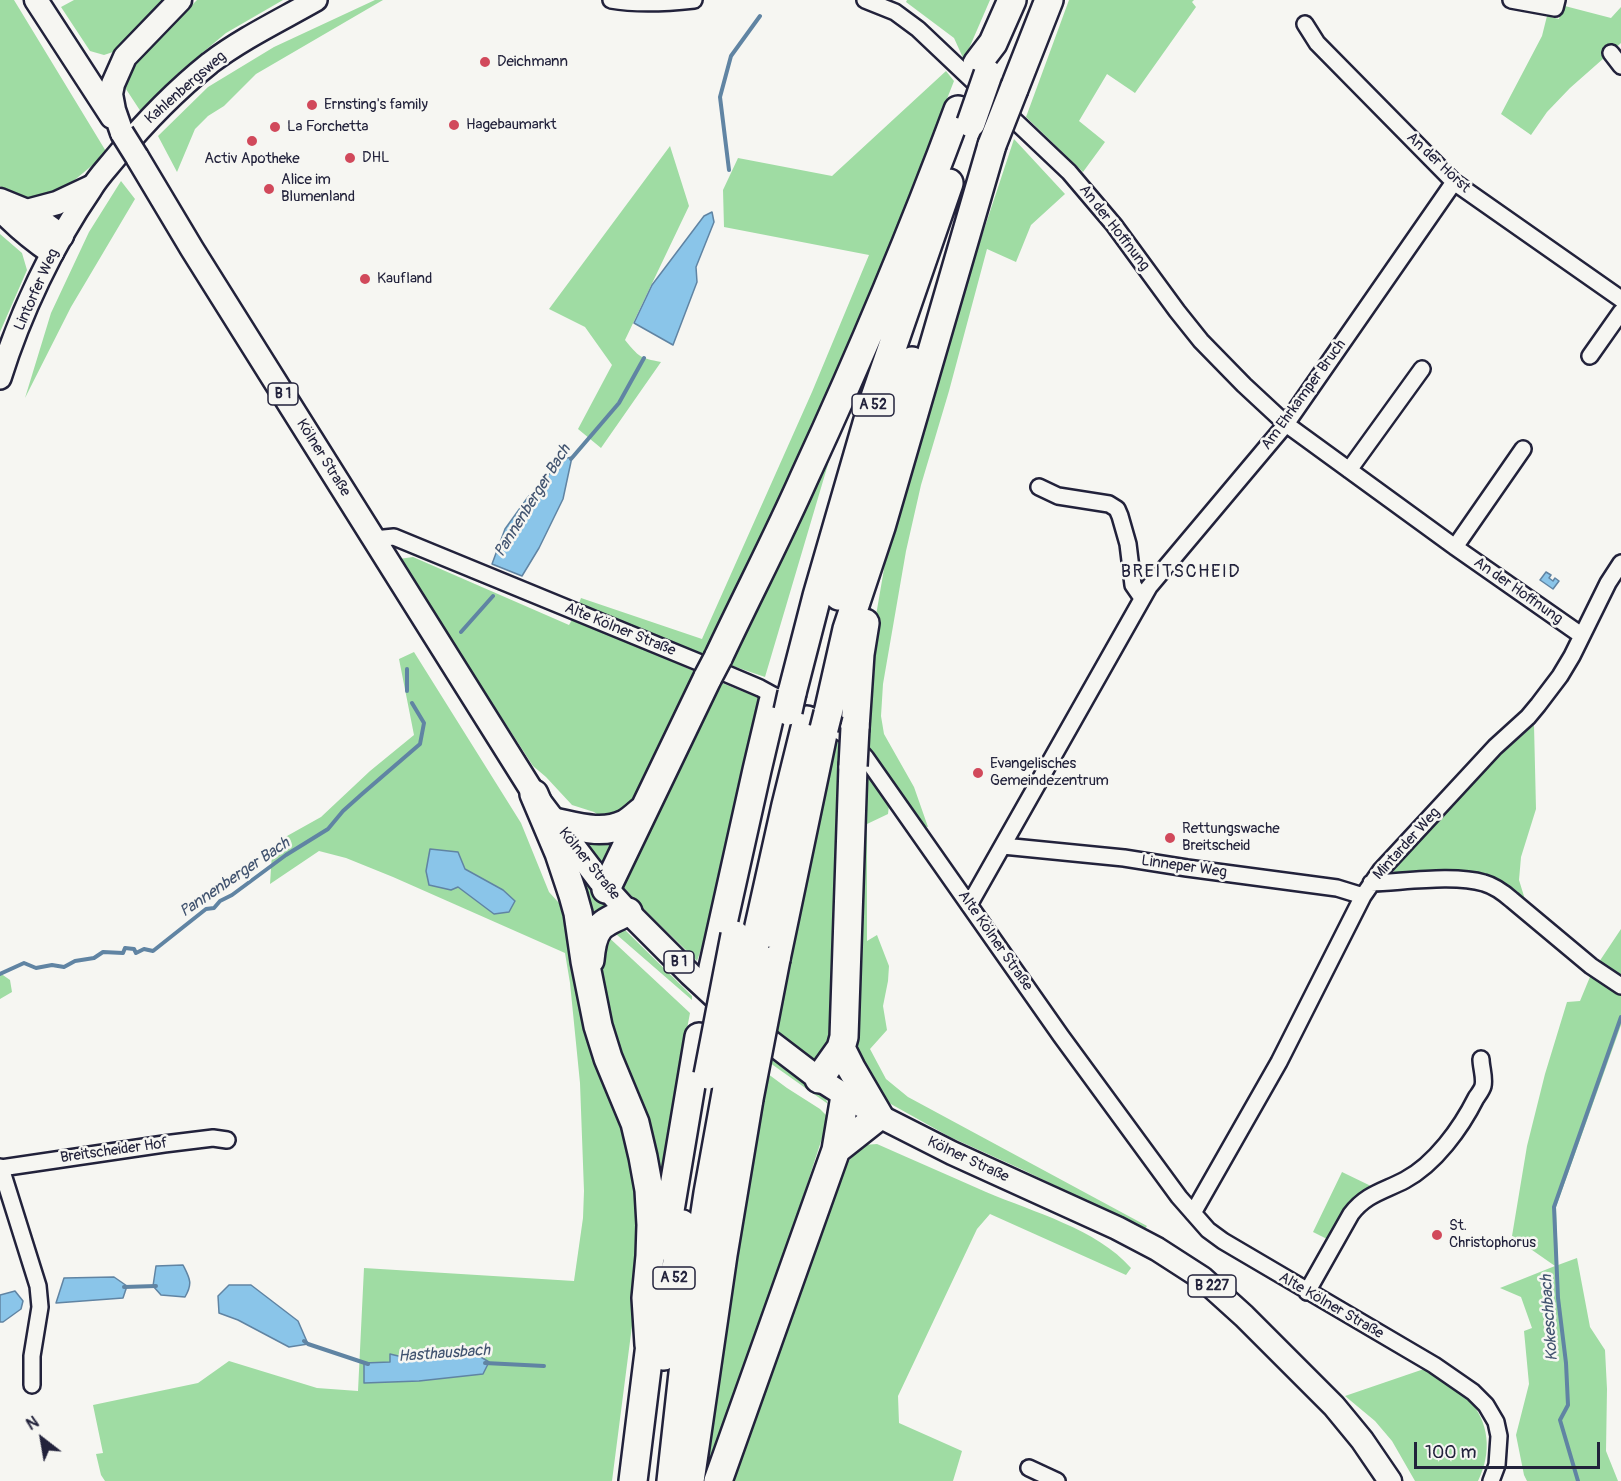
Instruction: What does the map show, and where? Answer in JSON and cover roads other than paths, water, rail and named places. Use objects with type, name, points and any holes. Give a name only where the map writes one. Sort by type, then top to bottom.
[{"type":"highway","name":"A 52","points":[[800,707],[817,596],[872,406],[965,116],[1012,0]]},
{"type":"highway","name":"A 52","points":[[671,1481],[689,1319],[708,1193],[755,946],[770,780],[800,707],[838,599],[894,410],[945,265],[1049,0]]},
{"type":"highway","points":[[606,889],[804,479],[929,187],[965,116]]},
{"type":"highway","points":[[633,1481],[668,1220],[699,1037],[757,770],[800,707],[847,629],[881,527],[992,145]]},
{"type":"highway","points":[[690,1481],[723,1255],[728,1088],[800,707],[801,598],[835,480],[929,187]]},
{"type":"highway","points":[[819,1079],[841,1048],[844,1037],[853,766],[860,654],[881,527]]},
{"type":"highway","points":[[534,794],[559,853],[579,913],[593,1008],[603,1042],[635,1124],[645,1165],[651,1225],[646,1298],[650,1345]]},
{"type":"highway","points":[[554,822],[588,829],[609,830],[626,823],[645,809]]},
{"type":"highway","points":[[589,978],[592,942],[597,930],[609,920],[628,912]]},
{"type":"highway","points":[[836,1150],[879,1116],[841,1048]]},
{"type":"highway","name":"A 52","points":[[649,1481],[687,1189],[728,1088]]},
{"type":"highway","points":[[718,1481],[836,1150],[845,1095]]},
{"type":"main road","name":"Kölner Straße","points":[[36,0],[122,133],[192,249],[534,794],[606,889],[730,1011],[819,1079],[879,1116],[952,1153],[1117,1228],[1157,1249],[1202,1278],[1244,1316],[1334,1406],[1362,1440],[1390,1481]]},
{"type":"main road","points":[[122,133],[111,94],[113,84],[125,57],[180,0]]},
{"type":"main road","name":"Kahlenbergsweg","points":[[57,244],[91,187],[142,125],[173,94],[211,63],[253,34],[316,0]]},
{"type":"main road","points":[[78,65],[101,65],[125,57]]},
{"type":"main road","points":[[27,211],[57,203],[91,187]]},
{"type":"main road","points":[[0,200],[27,211],[57,244]]},
{"type":"main road","points":[[0,209],[32,239],[57,244]]},
{"type":"main road","name":"Lintorfer Weg","points":[[0,378],[24,314],[57,244]]},
{"type":"street","points":[[611,0],[666,3],[694,0]]},
{"type":"street","name":"An der Hoffnung","points":[[865,0],[895,12],[918,29],[1069,172],[1114,225],[1201,341],[1286,424],[1581,635]]},
{"type":"street","points":[[1511,0],[1556,4]]},
{"type":"street","name":"An der Horst","points":[[1305,24],[1317,43],[1454,182],[1621,299]]},
{"type":"street","points":[[1611,52],[1621,66]]},
{"type":"street","name":"Am Ehrkamper Bruch","points":[[969,905],[1142,598],[1286,424],[1454,182]]},
{"type":"street","points":[[1590,356],[1621,312]]},
{"type":"street","points":[[1349,470],[1422,369]]},
{"type":"street","points":[[1455,547],[1523,449]]},
{"type":"street","points":[[1040,487],[1058,496],[1109,504],[1117,509],[1128,544],[1133,585],[1142,598]]},
{"type":"street","name":"Alte Kölner Straße","points":[[374,539],[394,537],[720,671],[760,688],[847,736],[866,758],[1111,1105],[1179,1197],[1208,1230],[1222,1241],[1434,1365],[1473,1392],[1486,1405],[1496,1422],[1499,1436],[1497,1465],[1491,1481]]},
{"type":"street","name":"Mintarder Weg","points":[[1193,1213],[1279,1062],[1367,890],[1381,870],[1495,747],[1538,705],[1572,656],[1608,582],[1621,563]]},
{"type":"street","name":"Linneper Weg","points":[[1003,846],[1124,858],[1337,888],[1367,890],[1464,879],[1486,883],[1501,891],[1591,966],[1621,986]]},
{"type":"street","points":[[1307,1292],[1358,1204],[1406,1180],[1429,1162],[1451,1139],[1471,1110],[1483,1085],[1480,1059]]},
{"type":"street","name":"Breitscheider Hof","points":[[32,1385],[32,1356],[40,1307],[38,1286],[1,1168],[164,1144],[213,1138],[227,1140]]},
{"type":"street","points":[[1029,1468],[1057,1481]]},
{"type":"water","points":[[712,212],[714,222],[696,267],[697,282],[673,345],[634,323],[652,285],[704,216]]},
{"type":"water","points":[[572,457],[563,499],[539,548],[522,576],[492,564],[505,529],[528,497],[563,459]]},
{"type":"water","points":[[1546,572],[1551,575],[1549,578],[1553,581],[1555,578],[1559,581],[1553,589],[1540,580]]},
{"type":"water","points":[[430,849],[458,852],[465,869],[503,890],[515,901],[509,912],[494,914],[458,887],[451,890],[429,885],[426,871]]},
{"type":"water","points":[[183,1265],[190,1281],[185,1297],[161,1295],[153,1286],[156,1266]]},
{"type":"water","points":[[114,1277],[127,1286],[123,1298],[56,1303],[64,1278]]},
{"type":"water","points":[[229,1285],[251,1285],[298,1321],[308,1344],[289,1347],[238,1320],[219,1313],[218,1296]]},
{"type":"water","points":[[15,1291],[23,1301],[21,1309],[0,1322],[0,1295]]},
{"type":"water","points":[[390,1354],[419,1361],[476,1354],[489,1362],[483,1374],[419,1381],[364,1383],[364,1363],[390,1362]]},
{"type":"waterway","name":"Pannenberger Bach","points":[[729,170],[720,97],[731,56],[760,16]]},
{"type":"waterway","name":"Pannenberger Bach","points":[[571,459],[619,403],[644,358]]},
{"type":"waterway","name":"Pannenberger Bach","points":[[461,632],[493,596]]},
{"type":"waterway","name":"Pannenberger Bach","points":[[407,669],[407,691]]},
{"type":"waterway","name":"Pannenberger Bach","points":[[0,974],[24,963],[36,968],[52,965],[64,967],[75,961],[94,958],[103,952],[123,953],[125,948],[134,949],[136,953],[144,949],[153,951],[206,909],[214,908],[220,901],[232,895],[286,855],[328,829],[343,811],[420,744],[424,723],[412,703]]},
{"type":"waterway","name":"Kokeschbach","points":[[1578,1481],[1560,1420],[1568,1405],[1566,1363],[1558,1298],[1554,1207],[1621,1017]]},
{"type":"waterway","name":"Hasthausbach","points":[[124,1287],[156,1286]]},
{"type":"waterway","name":"Hasthausbach","points":[[304,1341],[368,1364]]},
{"type":"waterway","name":"Hasthausbach","points":[[485,1363],[544,1366]]},
{"type":"place","name":"Deichmann","points":[[485,62]]},
{"type":"place","name":"Ernsting's family","points":[[312,105]]},
{"type":"place","name":"Hagebaumarkt","points":[[454,125]]},
{"type":"place","name":"La Forchetta","points":[[275,127]]},
{"type":"place","name":"Activ Apotheke","points":[[252,141]]},
{"type":"place","name":"DHL","points":[[350,158]]},
{"type":"place","name":"Alice im Blumenland","points":[[269,189]]},
{"type":"place","name":"Kaufland","points":[[365,279]]},
{"type":"place","name":"Evangelisches Gemeindezentrum","points":[[978,773]]},
{"type":"place","name":"Rettungswache Breitscheid","points":[[1170,838]]},
{"type":"place","name":"St. Christophorus","points":[[1437,1235]]},
{"type":"district","name":"BREITSCHEID","points":[[1181,572]]}]
